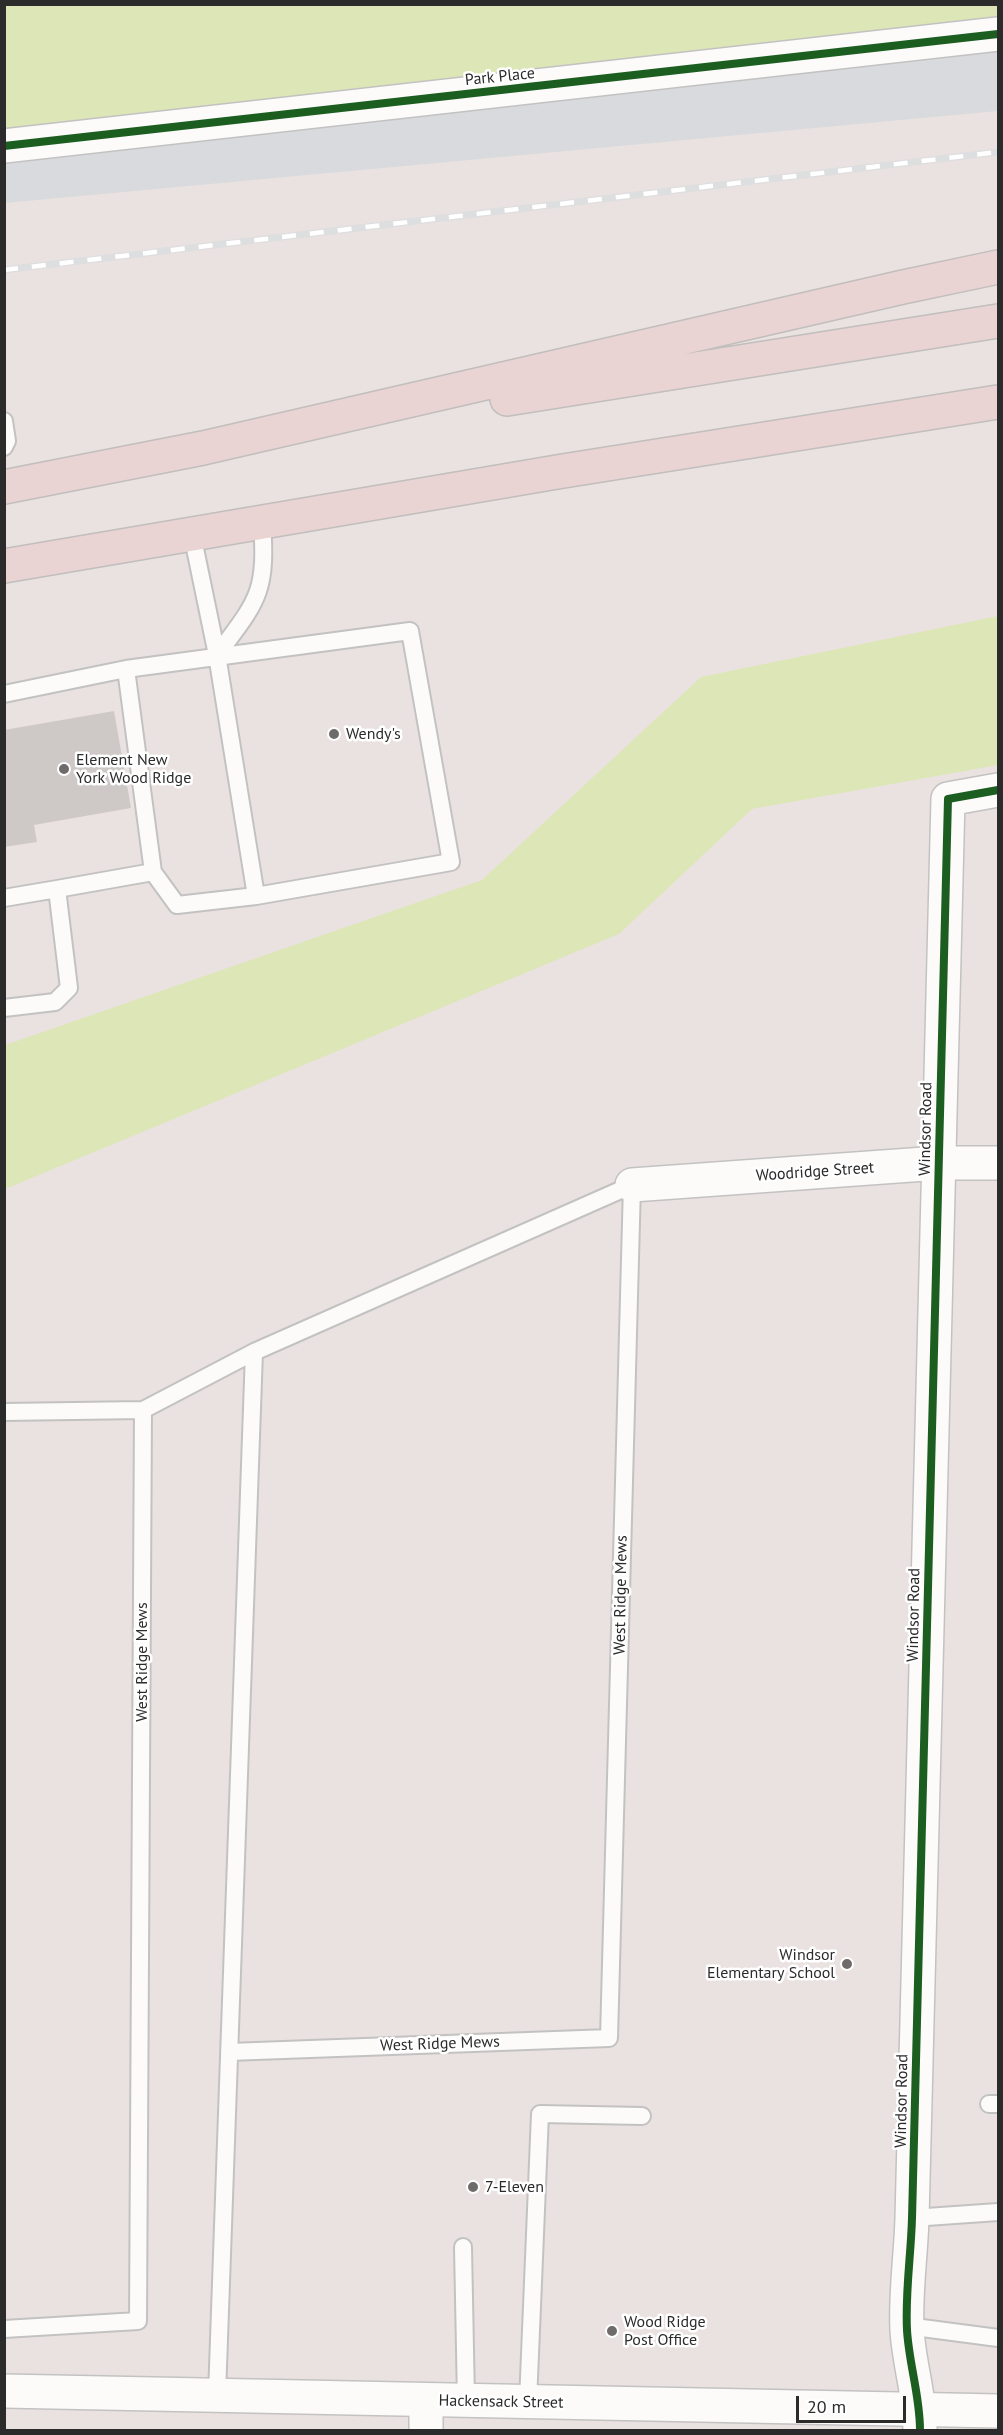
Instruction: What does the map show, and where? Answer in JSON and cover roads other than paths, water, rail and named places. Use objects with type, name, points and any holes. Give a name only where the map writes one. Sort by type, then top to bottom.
[{"type":"highway","points":[[203,448],[999,267]]},
{"type":"highway","points":[[4,486],[203,448],[999,321]]},
{"type":"highway","points":[[4,566],[999,402]]},
{"type":"street","name":"Park Place","points":[[4,146],[999,34]]},
{"type":"street","name":"Windsor Road","points":[[920,2420],[909,2356],[907,2326],[912,2218],[948,799],[999,790]]},
{"type":"street","name":"Woodridge Street","points":[[632,1185],[939,1163],[999,1163]]},
{"type":"street","name":"Hackensack Street","points":[[4,2391],[217,2396],[426,2415],[466,2401],[920,2420],[999,2411]]},
{"type":"lane","points":[[4,421],[7,441],[4,447]]},
{"type":"lane","points":[[217,655],[255,604],[265,562],[261,522]]},
{"type":"lane","points":[[192,534],[217,655],[256,896]]},
{"type":"lane","points":[[4,694],[126,669],[217,655],[410,631],[451,862],[256,896],[177,904],[153,872],[126,669]]},
{"type":"lane","points":[[4,898],[153,872]]},
{"type":"lane","points":[[4,1008],[55,1002],[69,988],[57,889]]},
{"type":"lane","points":[[4,1412],[143,1410],[254,1352],[632,1185]]},
{"type":"lane","name":"West Ridge Mews","points":[[230,2052],[609,2038],[632,1185]]},
{"type":"lane","points":[[217,2396],[254,1352]]},
{"type":"lane","name":"West Ridge Mews","points":[[4,2329],[138,2321],[143,1410]]},
{"type":"lane","points":[[528,2402],[540,2114],[642,2116]]},
{"type":"lane","points":[[912,2218],[999,2212]]},
{"type":"lane","points":[[463,2247],[466,2401]]},
{"type":"lane","points":[[907,2326],[999,2338]]},
{"type":"railway","points":[[4,270],[998,152]]},
{"type":"place","name":"Wendy's","points":[[334,734]]},
{"type":"place","name":"Element New York Wood Ridge","points":[[64,769]]},
{"type":"place","name":"Windsor Elementary School","points":[[847,1964]]},
{"type":"place","name":"7-Eleven","points":[[473,2187]]},
{"type":"place","name":"Wood Ridge Post Office","points":[[612,2331]]}]
